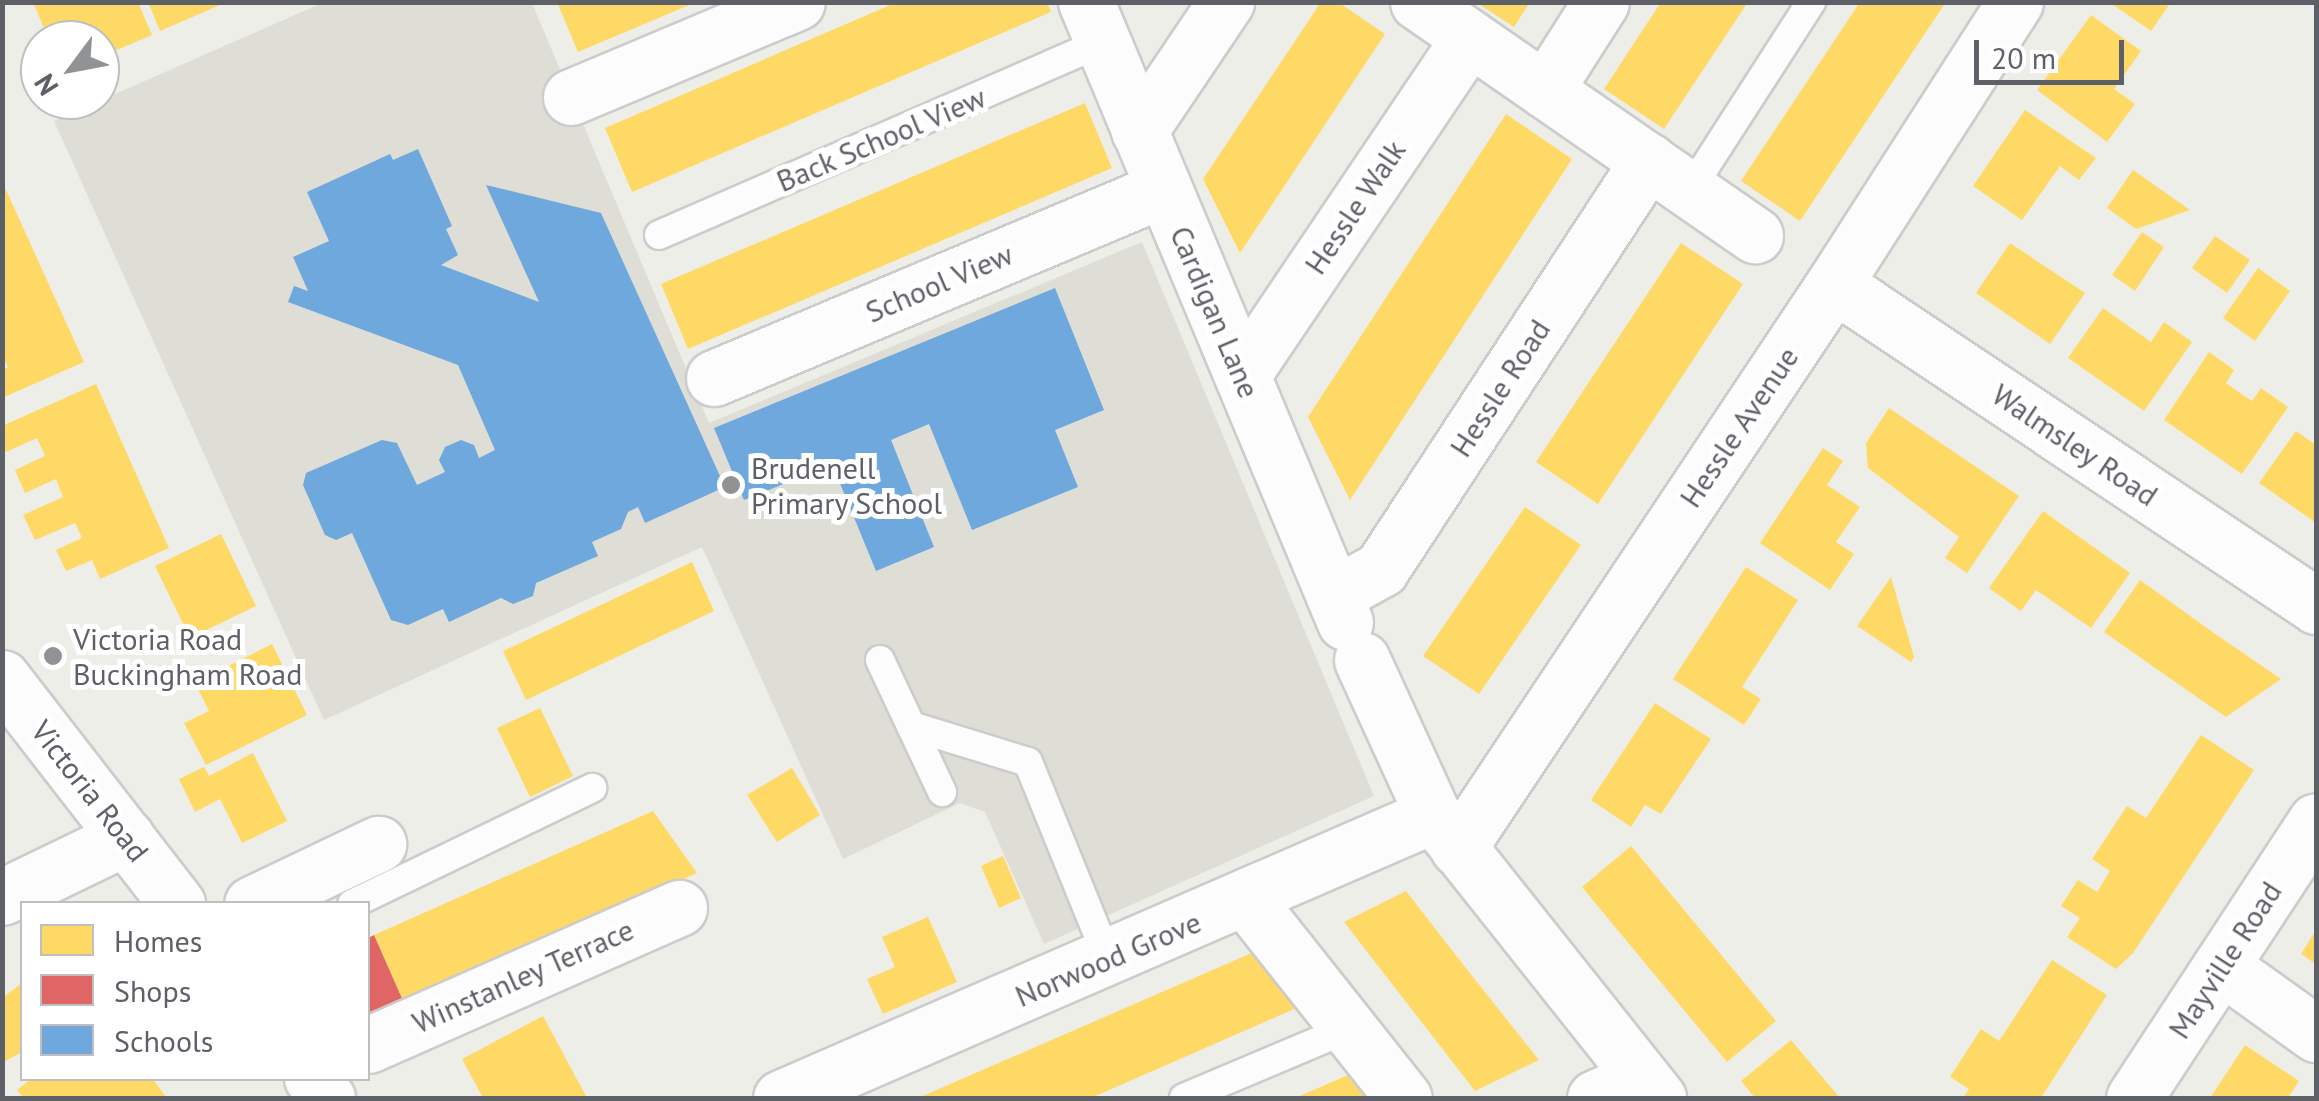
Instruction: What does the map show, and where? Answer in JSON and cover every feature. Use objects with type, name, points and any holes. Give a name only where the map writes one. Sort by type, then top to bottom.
[{"type":"street","points":[[571,98],[797,2]]},
{"type":"street","points":[[1139,131],[1226,2]]},
{"type":"street","points":[[1418,2],[1755,235]]},
{"type":"street","points":[[1544,90],[1601,2]]},
{"type":"street","name":"Hessle Avenue","points":[[1446,832],[1834,284],[2015,2]]},
{"type":"street","name":"Cardigan Lane","points":[[1094,22],[1347,626],[1446,832],[1631,1092]]},
{"type":"street","name":"Hessle Walk","points":[[1242,376],[1469,38]]},
{"type":"street","name":"Hessle Road","points":[[1347,626],[1382,569],[1669,176]]},
{"type":"street","name":"School View","points":[[714,378],[1164,189]]},
{"type":"street","name":"Walmsley Road","points":[[1834,284],[2316,606]]},
{"type":"street","name":"Victoria Road","points":[[2,678],[175,901]]},
{"type":"street","name":"Mayville Road","points":[[2134,1098],[2316,821]]},
{"type":"street","name":"Norwood Grove","points":[[781,1098],[1246,899],[1446,832]]},
{"type":"street","points":[[2,897],[126,837]]},
{"type":"street","points":[[258,901],[378,844]]},
{"type":"street","points":[[1246,899],[1404,1098]]},
{"type":"street","name":"Winstanley Terrace","points":[[370,1044],[679,908]]},
{"type":"street","points":[[2220,966],[2316,1034]]},
{"type":"lane","points":[[1669,176],[1811,2]]},
{"type":"lane","name":"Back School View","points":[[659,234],[1094,22]]},
{"type":"lane","points":[[880,660],[942,792]]},
{"type":"lane","points":[[911,726],[1028,762],[1108,958]]},
{"type":"lane","points":[[358,901],[592,788]]},
{"type":"lane","points":[[1184,1098],[1347,1029]]},
{"type":"shaded area","name":"Brudenell Primary School","points":[[322,3],[532,3],[709,423],[1142,242],[1374,796],[1044,944],[985,812],[960,803],[843,859],[702,547],[324,720],[54,121],[120,120],[120,92]]},
{"type":"building: Homes","points":[[33,2],[138,2],[152,35],[120,49],[120,20],[41,20]]},
{"type":"building: Homes","points":[[148,2],[227,2],[160,31]]},
{"type":"building: Homes","points":[[557,2],[694,2],[694,3],[578,52]]},
{"type":"building: Homes","points":[[897,2],[1047,2],[1051,12],[632,192],[605,128]]},
{"type":"building: Homes","points":[[1321,2],[1338,2],[1385,34],[1240,253],[1203,179]]},
{"type":"building: Homes","points":[[1476,2],[1530,2],[1514,27]]},
{"type":"building: Homes","points":[[1661,2],[1748,2],[1664,129],[1604,89]]},
{"type":"building: Homes","points":[[1860,2],[1946,2],[1800,221],[1741,181]]},
{"type":"building: Homes","points":[[2109,2],[2171,2],[2151,31]]},
{"type":"building: Homes","points":[[2091,15],[2141,51],[2114,89],[2135,104],[2107,142],[2037,90]]},
{"type":"building: Homes","points":[[1085,103],[1112,168],[688,349],[661,284]]},
{"type":"building: Homes","points":[[2025,110],[2096,158],[2079,180],[2060,166],[2022,220],[1973,186]]},
{"type":"building: Homes","points":[[1506,114],[1572,159],[1350,500],[1308,417]]},
{"type":"building: Homes","points":[[2133,170],[2190,210],[2136,229],[2107,208]]},
{"type":"building: Homes","points":[[2,181],[84,362],[2,398],[2,370],[8,367],[2,355]]},
{"type":"building: Homes","points":[[2142,232],[2164,247],[2135,291],[2112,275]]},
{"type":"building: Homes","points":[[2215,236],[2250,260],[2227,293],[2192,268]]},
{"type":"building: Homes","points":[[1681,243],[1743,284],[1598,504],[1536,462]]},
{"type":"building: Homes","points":[[2010,243],[2085,293],[2050,344],[1976,293]]},
{"type":"building: Homes","points":[[2258,268],[2290,291],[2255,341],[2223,318]]},
{"type":"building: Homes","points":[[2103,308],[2151,342],[2164,322],[2192,342],[2144,411],[2068,358]]},
{"type":"building: Homes","points":[[2209,352],[2234,370],[2226,383],[2240,393],[2252,401],[2261,388],[2288,407],[2242,474],[2164,420]]},
{"type":"building: Homes","points":[[96,384],[169,548],[100,579],[92,560],[66,571],[56,550],[82,538],[75,523],[35,540],[23,515],[63,497],[56,479],[25,493],[15,470],[45,456],[37,438],[6,452],[2,443],[2,426]]},
{"type":"building: Homes","points":[[1889,408],[2019,496],[1967,573],[1945,558],[1959,537],[1868,468],[1866,443]]},
{"type":"building: Homes","points":[[2296,431],[2316,445],[2316,523],[2259,483]]},
{"type":"building: Homes","points":[[1823,448],[1843,461],[1827,485],[1860,507],[1836,542],[1854,554],[1830,590],[1760,543]]},
{"type":"building: Homes","points":[[1525,507],[1581,545],[1479,694],[1423,656]]},
{"type":"building: Homes","points":[[2043,511],[2130,573],[2091,628],[2036,590],[2021,611],[1989,588]]},
{"type":"building: Homes","points":[[221,534],[256,606],[190,638],[155,566]]},
{"type":"building: Homes","points":[[692,562],[714,611],[526,700],[503,651]]},
{"type":"building: Homes","points":[[1746,567],[1798,600],[1742,687],[1761,699],[1744,725],[1673,679]]},
{"type":"building: Homes","points":[[1891,577],[1914,657],[1911,662],[1857,626]]},
{"type":"building: Homes","points":[[2140,580],[2281,679],[2226,717],[2178,684],[2104,632]]},
{"type":"building: Homes","points":[[272,644],[307,715],[206,765],[184,723],[209,711],[195,683]]},
{"type":"building: Homes","points":[[1655,703],[1711,739],[1661,814],[1645,805],[1631,827],[1591,800]]},
{"type":"building: Homes","points":[[540,708],[573,776],[530,797],[497,728]]},
{"type":"building: Homes","points":[[2201,735],[2254,770],[2133,953],[2116,969],[2067,937],[2080,918],[2061,906],[2078,880],[2097,892],[2110,871],[2092,859],[2127,806],[2146,818]]},
{"type":"building: Homes","points":[[253,753],[287,821],[242,843],[220,799],[195,812],[179,779],[204,767],[209,776]]},
{"type":"building: Homes","points":[[792,768],[820,815],[777,842],[747,795]]},
{"type":"building: Homes","points":[[653,811],[697,873],[404,1003],[374,935]]},
{"type":"building: Homes","points":[[1631,846],[1776,1021],[1727,1062],[1582,887]]},
{"type":"building: Homes","points":[[1003,856],[1021,898],[999,908],[981,866]]},
{"type":"building: Homes","points":[[1406,891],[1539,1060],[1475,1091],[1344,922]]},
{"type":"building: Homes","points":[[928,917],[957,982],[883,1014],[867,979],[895,967],[882,937]]},
{"type":"building: Homes","points":[[2316,930],[2316,964],[2301,954]]},
{"type":"building: Homes","points":[[1254,952],[1299,1007],[1091,1098],[918,1098]]},
{"type":"building: Homes","points":[[2052,960],[2107,995],[2041,1098],[1963,1098],[1969,1089],[1950,1077],[1981,1029],[1999,1041]]},
{"type":"building: Homes","points":[[20,984],[20,1053],[2,1063],[2,998]]},
{"type":"building: Homes","points":[[543,1016],[587,1098],[483,1098],[462,1059]]},
{"type":"building: Homes","points":[[1791,1040],[1840,1098],[1755,1098],[1741,1081]]},
{"type":"building: Homes","points":[[2245,1045],[2299,1081],[2288,1098],[2210,1098]]},
{"type":"building: Homes","points":[[1355,1072],[1376,1098],[1295,1098]]},
{"type":"building: Homes","points":[[28,1081],[154,1081],[167,1098],[24,1098],[17,1090]]},
{"type":"building: Shops","points":[[374,935],[404,1003],[370,1018],[370,937]]},
{"type":"building: Schools","points":[[418,149],[452,226],[446,229],[458,255],[441,265],[539,302],[486,185],[601,213],[725,487],[645,523],[638,507],[628,512],[621,529],[592,542],[598,556],[536,583],[533,596],[513,604],[501,598],[449,622],[443,609],[408,625],[391,620],[352,533],[336,540],[325,535],[303,485],[306,473],[382,440],[397,443],[417,485],[445,472],[439,460],[445,447],[461,440],[474,445],[479,458],[495,450],[458,365],[288,302],[294,286],[308,291],[293,257],[329,241],[307,192],[390,154],[393,160]]},
{"type":"building: Schools","points":[[1055,288],[1104,410],[1055,430],[1078,487],[972,530],[929,424],[891,440],[934,547],[876,571],[832,464],[744,500],[714,428]]},
{"type":"place","name":"Brudenell Primary School","points":[[731,485]]},
{"type":"place","name":"Victoria Road Buckingham Road","points":[[53,656]]}]
